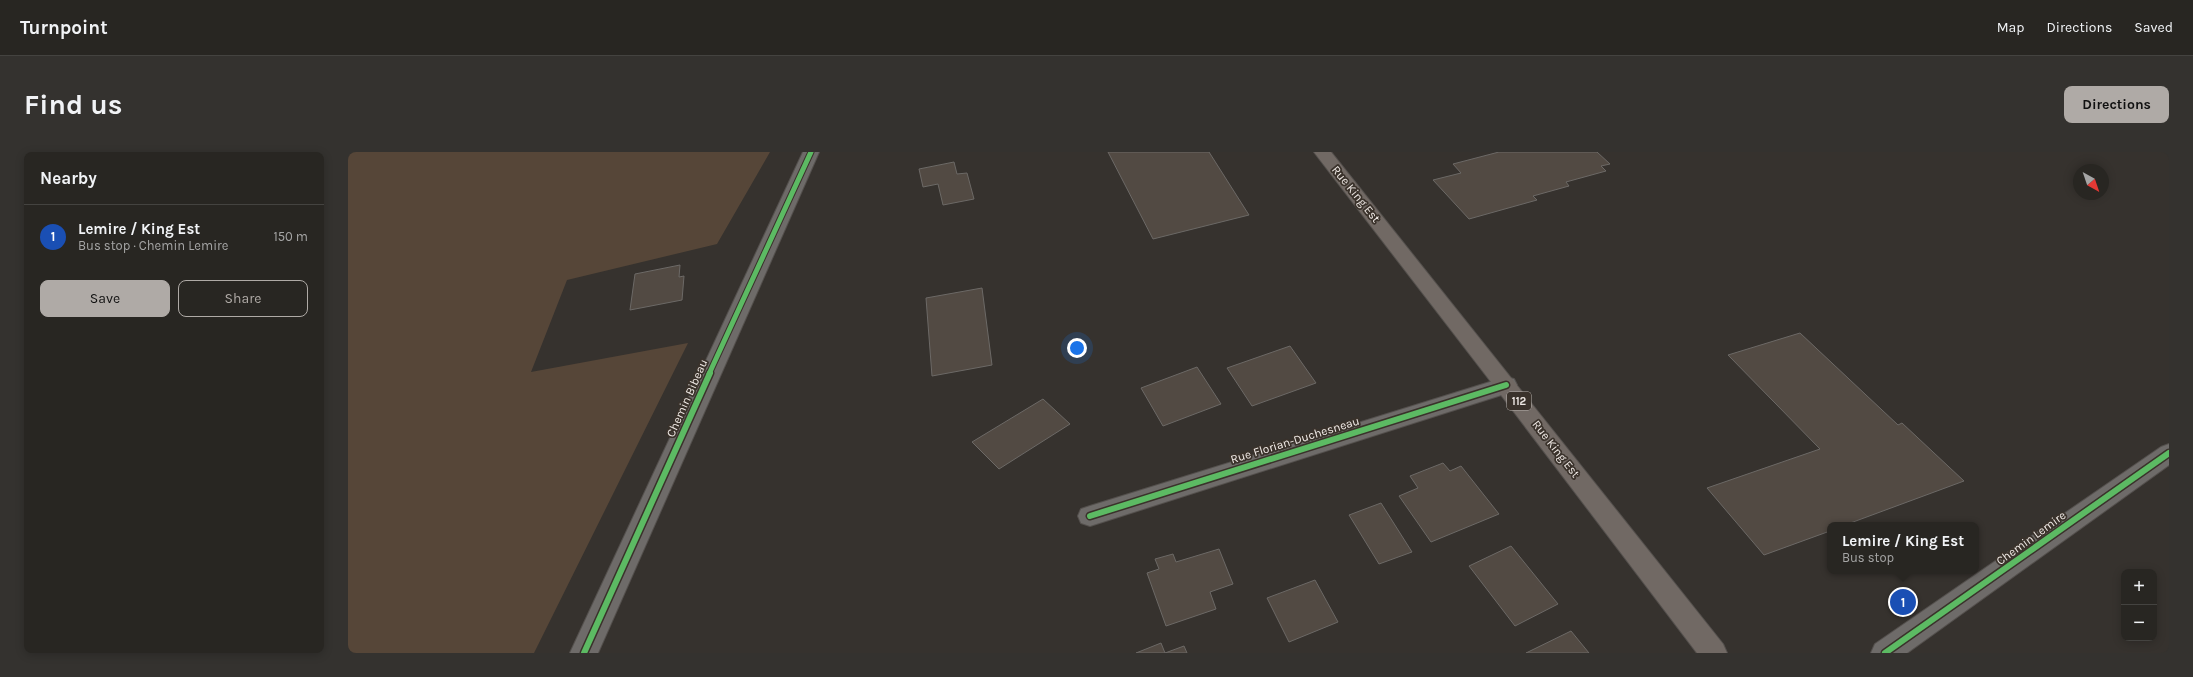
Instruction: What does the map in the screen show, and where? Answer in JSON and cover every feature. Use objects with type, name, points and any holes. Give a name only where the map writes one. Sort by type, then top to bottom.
[{"type":"main road","name":"Rue King Est","points":[[1322,152],[1506,385],[1713,653]]},
{"type":"street","name":"Chemin Bibeau","points":[[584,653],[776,226],[812,152]]},
{"type":"street","name":"Rue Florian-Duchesneau","points":[[1090,516],[1506,385]]},
{"type":"street","name":"Chemin Lemire","points":[[1885,653],[2169,453]]},
{"type":"shaded area","points":[[348,152],[770,152],[717,244],[567,280],[531,372],[688,343],[534,653],[348,653]]},
{"type":"building","points":[[1108,152],[1209,152],[1249,215],[1153,239]]},
{"type":"building","points":[[1499,152],[1597,152],[1610,164],[1601,166],[1606,171],[1566,182],[1569,186],[1533,196],[1537,200],[1469,219],[1433,180],[1461,173],[1453,164]]},
{"type":"building","points":[[954,162],[957,174],[967,173],[974,199],[943,205],[938,184],[923,187],[919,169]]},
{"type":"building","points":[[680,265],[679,277],[684,276],[682,300],[630,310],[635,274]]},
{"type":"building","points":[[982,288],[992,365],[932,376],[926,298]]},
{"type":"building","points":[[1800,333],[1898,425],[1902,423],[1964,481],[1853,522],[1827,522],[1827,532],[1764,555],[1707,488],[1820,449],[1728,355]]},
{"type":"building","points":[[1290,346],[1316,383],[1252,406],[1227,368]]},
{"type":"building","points":[[1197,367],[1221,404],[1163,426],[1141,388]]},
{"type":"building","points":[[1043,399],[1070,424],[999,469],[972,442]]},
{"type":"building","points":[[1443,463],[1450,471],[1461,466],[1499,514],[1431,542],[1399,496],[1418,488],[1410,476]]},
{"type":"building","points":[[1381,503],[1412,552],[1379,564],[1349,515]]},
{"type":"building","points":[[1511,546],[1558,604],[1515,626],[1469,566]]},
{"type":"building","points":[[1219,549],[1233,584],[1210,592],[1216,609],[1166,626],[1147,573],[1159,569],[1155,559],[1173,554],[1176,562]]},
{"type":"building","points":[[1315,580],[1338,622],[1289,642],[1267,598]]},
{"type":"building","points":[[1571,631],[1589,653],[1526,653]]},
{"type":"building","points":[[1161,643],[1165,653],[1136,653]]},
{"type":"building","points":[[1184,646],[1187,653],[1165,653]]},
{"type":"cycle path","points":[[584,653],[776,226],[811,152]]},
{"type":"cycle path","points":[[1090,516],[1506,385]]},
{"type":"cycle path","points":[[1885,653],[2169,453]]},
{"type":"place","name":"Lemire / King Est","points":[[1903,602]]}]
